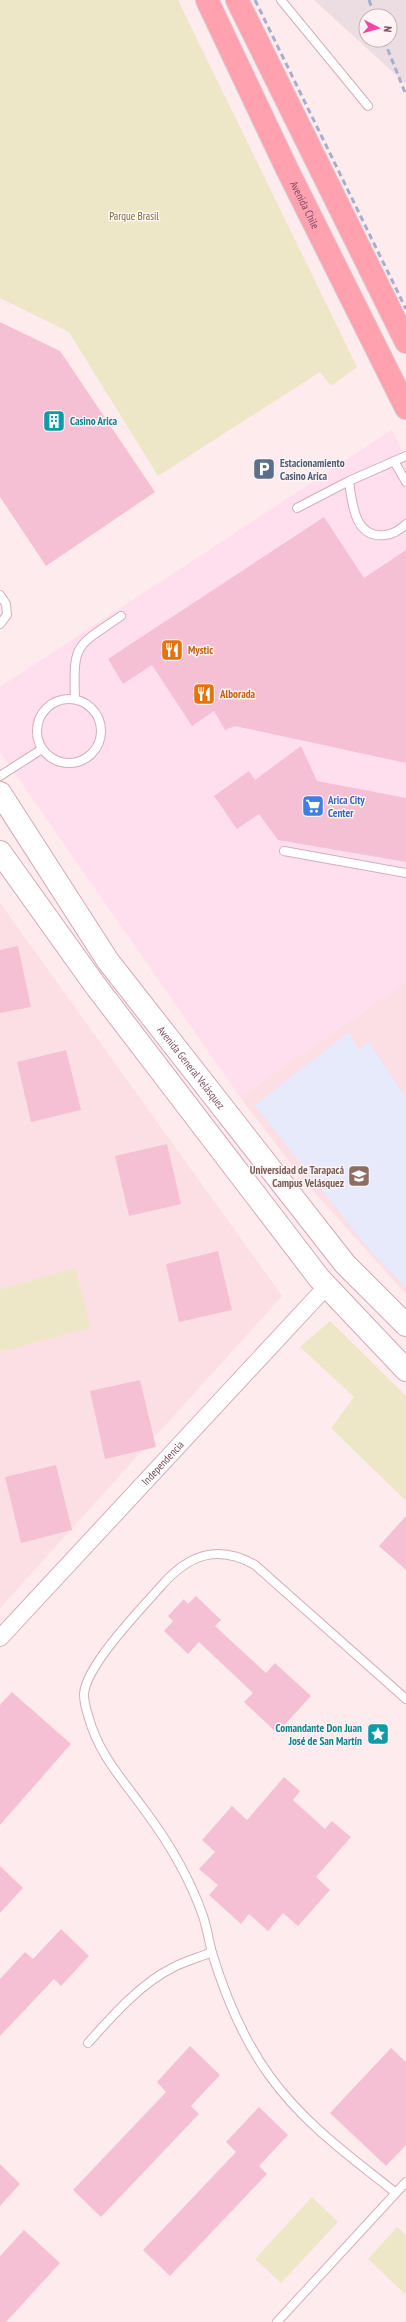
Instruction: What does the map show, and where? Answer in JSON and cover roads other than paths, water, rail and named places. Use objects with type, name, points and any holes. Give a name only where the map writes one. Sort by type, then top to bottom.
[{"type":"main road","name":"Avenida Chile","points":[[207,0],[297,189],[405,405]]},
{"type":"main road","points":[[237,0],[406,342]]},
{"type":"main road","name":"Avenida General Velásquez","points":[[0,793],[108,961],[346,1264],[406,1326]]},
{"type":"main road","points":[[0,852],[95,986],[326,1287],[406,1370]]},
{"type":"street","name":"Independencia","points":[[0,1638],[326,1287]]},
{"type":"lane","points":[[281,0],[368,106]]},
{"type":"lane","points":[[297,508],[349,481],[406,456]]},
{"type":"lane","points":[[394,461],[406,482]]},
{"type":"lane","points":[[349,481],[353,511],[358,523],[368,532],[379,536],[394,534],[406,524]]},
{"type":"lane","points":[[0,596],[6,604],[7,615],[0,624]]},
{"type":"lane","points":[[74,699],[74,668],[76,652],[83,642],[121,616]]},
{"type":"lane","points":[[74,699],[85,702],[93,709],[99,718],[102,728],[96,749],[89,757],[70,763],[59,762],[42,749],[38,740],[37,729],[40,718],[45,709],[54,702],[74,699]]},
{"type":"lane","points":[[0,776],[42,749]]},
{"type":"lane","points":[[284,851],[406,873]]},
{"type":"lane","points":[[396,2193],[320,2131],[283,2094],[259,2060],[237,2018],[212,1952],[202,1915],[179,1864],[147,1812],[104,1756],[90,1724],[84,1693],[93,1672],[106,1649],[176,1570],[194,1559],[216,1553],[228,1553],[242,1557],[255,1565],[406,1700]]},
{"type":"lane","points":[[88,2043],[126,2003],[155,1980],[174,1967],[212,1952]]},
{"type":"lane","points":[[277,2322],[406,2182]]},
{"type":"railway","points":[[255,0],[406,309]]},
{"type":"railway","points":[[369,0],[372,8]]},
{"type":"railway","points":[[387,48],[406,95]]},
{"type":"place","name":"Casino Arica","points":[[54,421]]},
{"type":"place","name":"Estacionamiento Casino Arica","points":[[264,469]]},
{"type":"place","name":"Mystic","points":[[172,650]]},
{"type":"place","name":"Alborada","points":[[204,694]]},
{"type":"place","name":"Arica City Center","points":[[313,806]]},
{"type":"place","name":"Universidad de Tarapacá Campus Velásquez","points":[[359,1176]]},
{"type":"place","name":"Comandante Don Juan José de San Martín","points":[[378,1734]]},
{"type":"park label","name":"Parque Brasil","points":[[134,216]]}]
